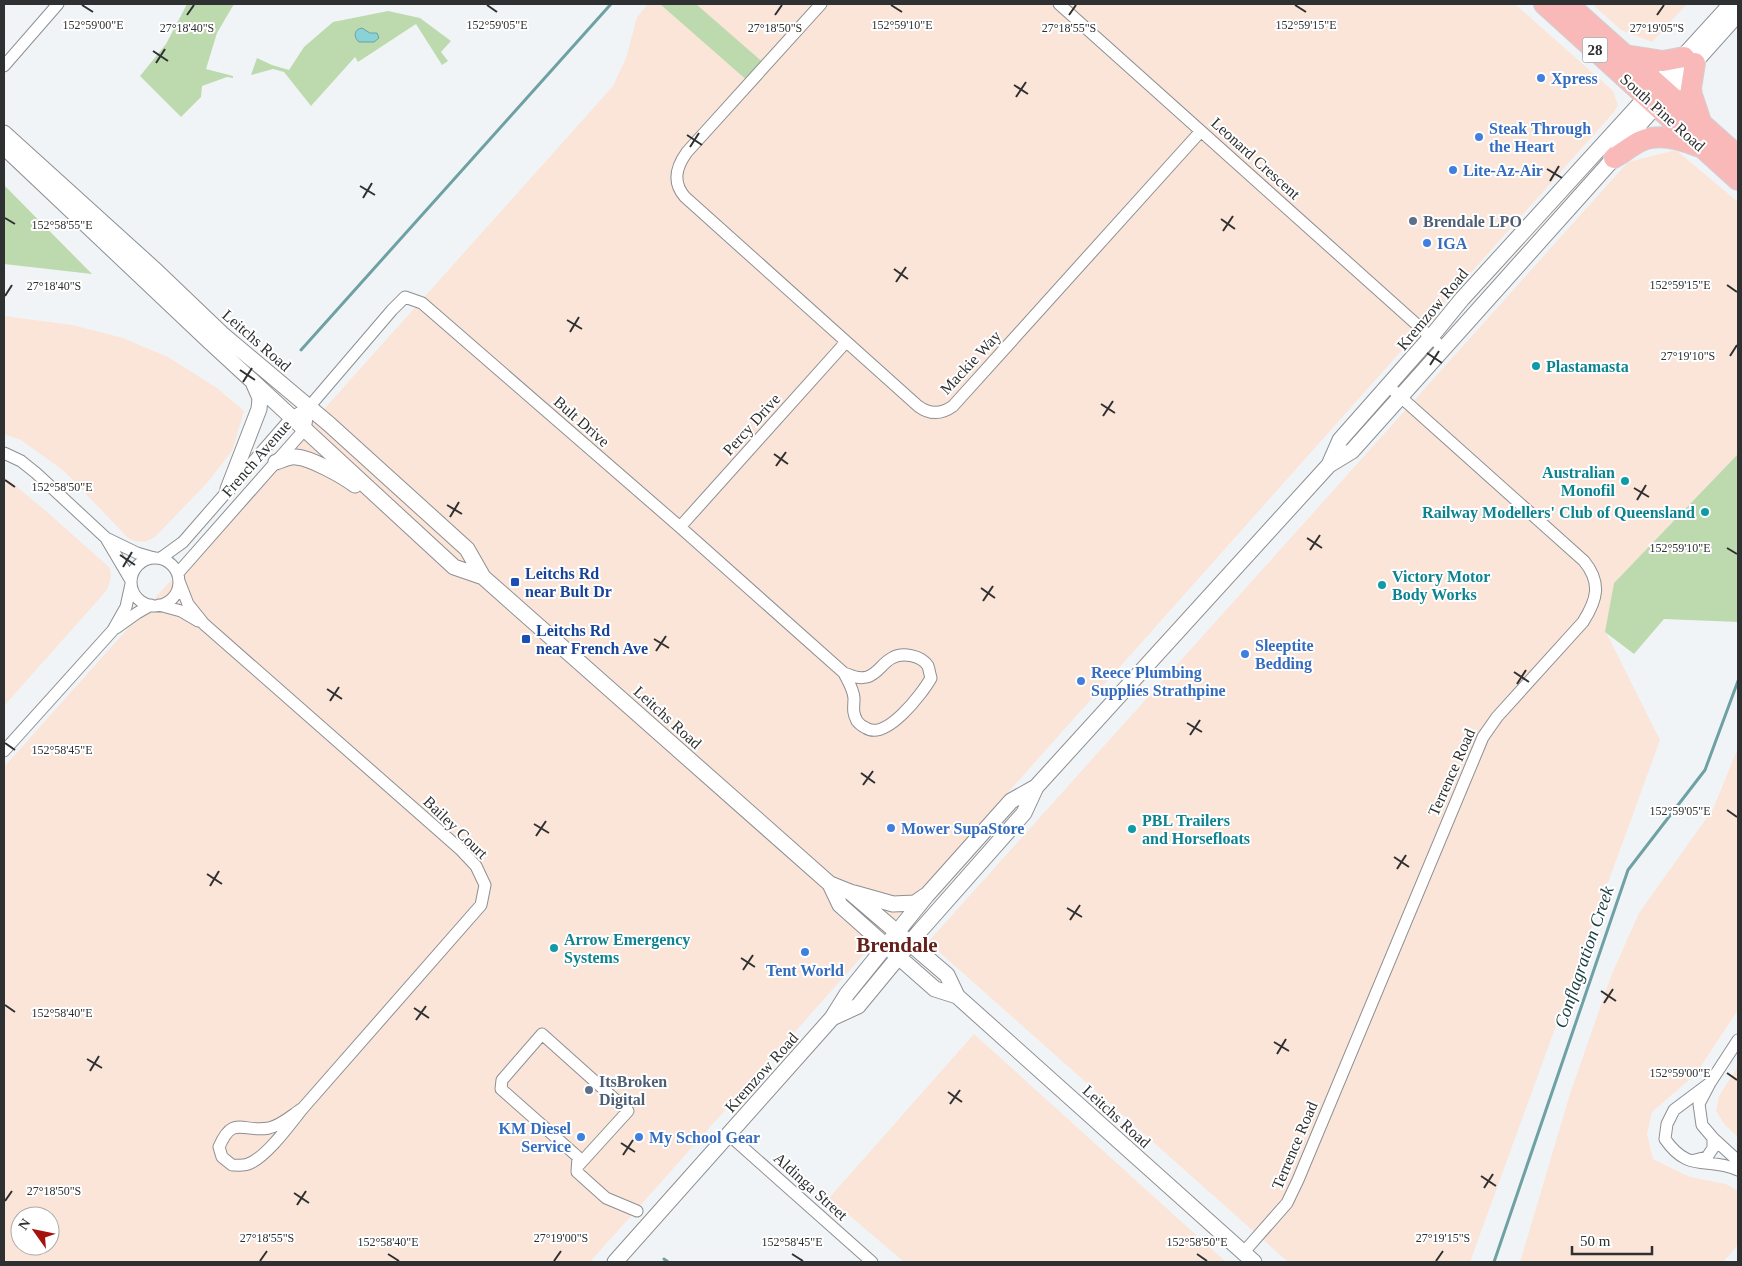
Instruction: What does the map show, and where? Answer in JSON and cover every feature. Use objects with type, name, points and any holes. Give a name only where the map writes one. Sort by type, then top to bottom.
[{"type":"highway","name":"South Pine Road","points":[[1544,4],[1657,95],[1701,123],[1738,156]]},
{"type":"highway","name":"South Pine Road","points":[[1568,4],[1625,55],[1704,149],[1738,180]]},
{"type":"highway","points":[[1625,55],[1662,61],[1689,60],[1692,95],[1701,123]]},
{"type":"highway","points":[[1614,158],[1642,141],[1651,138],[1682,140],[1704,149]]},
{"type":"street","points":[[4,66],[58,4]]},
{"type":"street","name":"Mackie Way","points":[[821,4],[687,152],[678,167],[676,179],[679,189],[685,197],[922,409],[935,413],[948,410],[953,406],[1201,131]]},
{"type":"street","name":"Leonard Crescent","points":[[1059,4],[1443,348]]},
{"type":"street","name":"Kremzow Road","points":[[1689,60],[1731,4]]},
{"type":"street","name":"Kremzow Road","points":[[615,1262],[832,1018],[847,994],[927,895],[1011,802],[1036,787],[1328,465],[1340,440],[1462,299],[1689,60],[1738,14]]},
{"type":"street","name":"Kremzow Road","points":[[1328,465],[1352,451],[1614,158],[1620,146],[1657,95]]},
{"type":"street","name":"Leitchs Road","points":[[4,133],[153,268],[222,334],[309,407],[467,549],[483,577],[830,884],[850,892],[947,975],[958,996],[1249,1257]]},
{"type":"street","name":"Leitchs Road","points":[[4,147],[253,382],[454,566],[483,577]]},
{"type":"street","name":"Bult Drive","points":[[309,407],[405,297],[422,303],[680,527],[844,673],[856,678],[869,676],[879,670],[890,658],[902,654],[917,657],[927,666],[931,678],[925,690],[890,726],[878,731],[869,730],[858,723],[853,711],[854,698],[851,686],[844,673]]},
{"type":"street","name":"Percy Drive","points":[[680,527],[846,342]]},
{"type":"street","points":[[228,489],[259,409],[260,398],[253,382]]},
{"type":"street","name":"Terrence Road","points":[[1249,1257],[1287,1203],[1296,1186],[1483,737],[1497,717],[1583,622],[1590,611],[1596,589],[1595,578],[1584,561],[1388,386]]},
{"type":"street","name":"French Avenue","points":[[158,558],[183,542],[292,417],[309,407]]},
{"type":"street","name":"French Avenue","points":[[178,577],[304,429],[309,407]]},
{"type":"street","points":[[4,453],[21,461],[36,473],[106,538],[137,553],[158,558],[174,567],[178,577],[176,594],[165,603],[136,613],[113,630],[4,751]]},
{"type":"street","points":[[276,462],[296,457],[318,464],[346,478],[405,520]]},
{"type":"street","points":[[106,538],[131,582],[133,592],[144,603],[155,605]]},
{"type":"street","points":[[113,630],[126,607],[134,569],[146,559],[158,558]]},
{"type":"street","name":"Bailey Court","points":[[178,577],[188,604],[204,624],[460,849],[476,866],[485,885],[481,905],[290,1125],[259,1158],[246,1165],[232,1165],[222,1157],[219,1147],[225,1133],[236,1127],[267,1128],[282,1123],[303,1108]]},
{"type":"street","name":"Bailey Court","points":[[155,605],[181,611],[204,624]]},
{"type":"street","name":"Kremzow Road","points":[[832,1018],[858,1006],[1024,813],[1036,787]]},
{"type":"street","name":"Leitchs Road","points":[[830,884],[840,905],[935,989],[958,996]]},
{"type":"street","points":[[850,892],[893,904],[915,902],[927,895]]},
{"type":"street","points":[[578,1166],[628,1111],[542,1034],[502,1080],[501,1089],[578,1157],[577,1172],[606,1198],[637,1211]]},
{"type":"street","points":[[1738,1040],[1710,1083],[1700,1104],[1702,1124],[1713,1138],[1738,1162]]},
{"type":"street","points":[[1710,1083],[1674,1110],[1667,1124],[1665,1139],[1673,1151],[1689,1162],[1713,1164],[1738,1170]]},
{"type":"street","name":"Aldinga Street","points":[[728,1135],[872,1262]]},
{"type":"street","points":[[1689,1162],[1707,1157],[1713,1148],[1713,1138]]},
{"type":"shaded area","points":[[648,4],[1515,4],[1613,91],[1618,105],[1614,112],[590,1262],[4,1262],[4,767],[613,86],[626,58],[637,17]]},
{"type":"shaded area","points":[[1592,4],[1687,4],[1652,42],[1621,30]]},
{"type":"shaded area","points":[[1676,150],[1738,202],[1738,454],[1614,583],[1606,632],[1660,740],[1470,1262],[1288,1262],[928,942],[1628,162]]},
{"type":"shaded area","points":[[4,316],[72,325],[123,338],[168,357],[217,388],[244,411],[232,451],[207,483],[155,537],[145,542],[134,541],[128,538],[65,472],[21,440],[4,434]]},
{"type":"shaded area","points":[[4,476],[110,568],[111,578],[107,590],[4,706]]},
{"type":"shaded area","points":[[1738,748],[1738,1010],[1701,1066],[1689,1080],[1652,1112],[1647,1134],[1653,1159],[1690,1177],[1726,1184],[1738,1191],[1738,1245],[1723,1262],[1520,1262],[1570,1094],[1611,976],[1639,913],[1713,809]]},
{"type":"shaded area","points":[[974,1034],[1226,1262],[904,1262],[829,1198]]},
{"type":"shaded area","points":[[1738,1066],[1738,1137],[1725,1125],[1716,1111],[1719,1096]]},
{"type":"green space","points":[[187,4],[234,4],[217,33],[206,69],[233,76],[233,78],[227,77],[202,86],[201,97],[181,117],[140,76],[166,44]]},
{"type":"green space","points":[[660,4],[696,4],[766,65],[750,83]]},
{"type":"green space","points":[[388,11],[420,18],[451,41],[441,52],[448,61],[442,65],[416,24],[358,62],[355,57],[311,106],[284,72],[273,69],[251,75],[257,58],[289,70],[304,47],[333,22]]},
{"type":"green space","points":[[4,185],[92,274],[4,264]]},
{"type":"green space","points":[[1738,454],[1738,622],[1664,619],[1634,654],[1605,632],[1614,583]]},
{"type":"water","points":[[362,28],[370,33],[377,33],[379,38],[374,42],[359,42],[355,34],[357,30]]},
{"type":"waterway","points":[[301,350],[611,4]]},
{"type":"waterway","name":"Conflagration Creek","points":[[1494,1262],[1628,870],[1705,770],[1738,681]]},
{"type":"waterway","points":[[664,1259],[668,1262]]},
{"type":"place","name":"Xpress","points":[[1541,78]]},
{"type":"place","name":"Steak Through the Heart","points":[[1479,137]]},
{"type":"place","name":"Lite-Az-Air","points":[[1453,170]]},
{"type":"place","name":"Brendale LPO","points":[[1413,221]]},
{"type":"place","name":"IGA","points":[[1427,243]]},
{"type":"place","name":"Plastamasta","points":[[1536,366]]},
{"type":"place","name":"Australian Monofil","points":[[1625,481]]},
{"type":"place","name":"Railway Modellers' Club of Queensland","points":[[1705,512]]},
{"type":"place","name":"Leitchs Rd near Bult Dr","points":[[515,582]]},
{"type":"place","name":"Victory Motor Body Works","points":[[1382,585]]},
{"type":"place","name":"Leitchs Rd near French Ave","points":[[526,639]]},
{"type":"place","name":"Sleeptite Bedding","points":[[1245,654]]},
{"type":"place","name":"Reece Plumbing Supplies Strathpine","points":[[1081,681]]},
{"type":"place","name":"Mower SupaStore","points":[[891,828]]},
{"type":"place","name":"PBL Trailers and Horsefloats","points":[[1132,829]]},
{"type":"place","name":"Arrow Emergency Systems","points":[[554,948]]},
{"type":"place","name":"Tent World","points":[[805,952]]},
{"type":"place","name":"ItsBroken Digital","points":[[589,1090]]},
{"type":"place","name":"KM Diesel Service","points":[[581,1137]]},
{"type":"place","name":"My School Gear","points":[[639,1137]]},
{"type":"district","name":"Brendale","points":[[897,945]]}]
